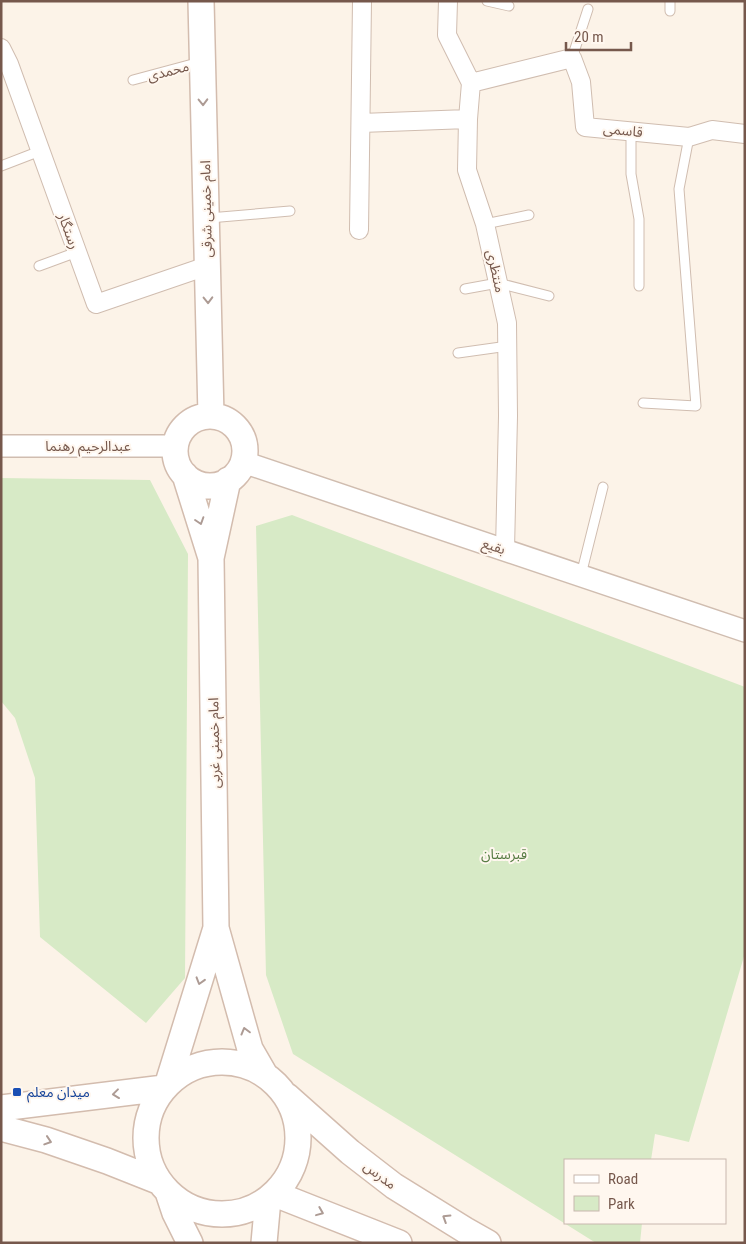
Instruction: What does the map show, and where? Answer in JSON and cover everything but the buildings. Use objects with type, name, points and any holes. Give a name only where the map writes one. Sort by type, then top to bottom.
[{"type":"main road","name":"امام خمینی شرقی","points":[[201,1],[211,416]]},
{"type":"main road","points":[[211,416],[220,417],[230,422],[238,430],[243,440],[245,451],[236,471],[217,485],[206,486],[194,482],[185,475],[178,465],[175,446],[180,432],[187,424],[197,418],[211,416]]},
{"type":"main road","name":"امام خمینی غربی","points":[[211,558],[236,471]]},
{"type":"main road","name":"امام خمینی غربی","points":[[185,475],[211,558],[216,928],[250,1049],[265,1075]]},
{"type":"main road","name":"امام خمینی غربی","points":[[166,1086],[216,928]]},
{"type":"main road","points":[[218,1062],[243,1064],[265,1075],[283,1092],[294,1114],[298,1138],[294,1163],[286,1179],[259,1206],[240,1213],[220,1215],[200,1212],[181,1203],[164,1187],[154,1174],[147,1155],[145,1134],[149,1114],[157,1098],[166,1086],[183,1072],[200,1064],[218,1062]]},
{"type":"main road","points":[[1,1108],[166,1086]]},
{"type":"main road","name":"مدرس","points":[[283,1092],[350,1152],[394,1186],[488,1243]]},
{"type":"main road","points":[[1,1128],[46,1140],[107,1161],[164,1187],[190,1243]]},
{"type":"main road","points":[[264,1243],[271,1196]]},
{"type":"main road","points":[[271,1196],[398,1243]]},
{"type":"street","points":[[360,230],[362,1]]},
{"type":"street","points":[[448,1],[447,35],[471,84],[572,58]]},
{"type":"street","name":"رستگار","points":[[1,48],[9,64],[96,304],[207,266]]},
{"type":"street","name":"قاسمی","points":[[572,58],[581,82],[585,127],[689,137],[712,130],[745,134]]},
{"type":"street","name":"منتظری","points":[[471,84],[467,170],[485,224],[508,323],[505,550]]},
{"type":"street","points":[[361,123],[468,120]]},
{"type":"street","name":"عبدالرحیم رهنما","points":[[1,446],[175,446]]},
{"type":"street","name":"بقیع","points":[[236,471],[505,550],[744,624]]},
{"type":"lane","points":[[487,1],[510,6]]},
{"type":"lane","points":[[572,58],[588,9]]},
{"type":"lane","name":"محمدی","points":[[133,80],[202,61]]},
{"type":"lane","points":[[630,131],[631,174],[639,219],[639,286]]},
{"type":"lane","points":[[643,403],[696,406],[679,188],[689,137]]},
{"type":"lane","points":[[1,166],[40,151]]},
{"type":"lane","points":[[206,218],[290,211]]},
{"type":"lane","points":[[485,224],[529,215]]},
{"type":"lane","points":[[39,266],[77,252]]},
{"type":"lane","points":[[465,289],[498,283],[549,296]]},
{"type":"lane","points":[[458,353],[508,346]]},
{"type":"lane","points":[[581,575],[603,486]]},
{"type":"green space","points":[[1,478],[150,480],[188,554],[185,978],[146,1023],[40,937],[35,778],[15,718],[1,701]]},
{"type":"green space","name":"قبرستان","points":[[292,515],[745,687],[745,953],[689,1142],[655,1134],[651,1159],[564,1159],[564,1223],[293,1054],[266,975],[256,526]]},
{"type":"green space","name":"قبرستان","points":[[566,1224],[642,1224],[640,1243],[596,1243]]},
{"type":"place","name":"میدان معلم","points":[[17,1092]]}]
